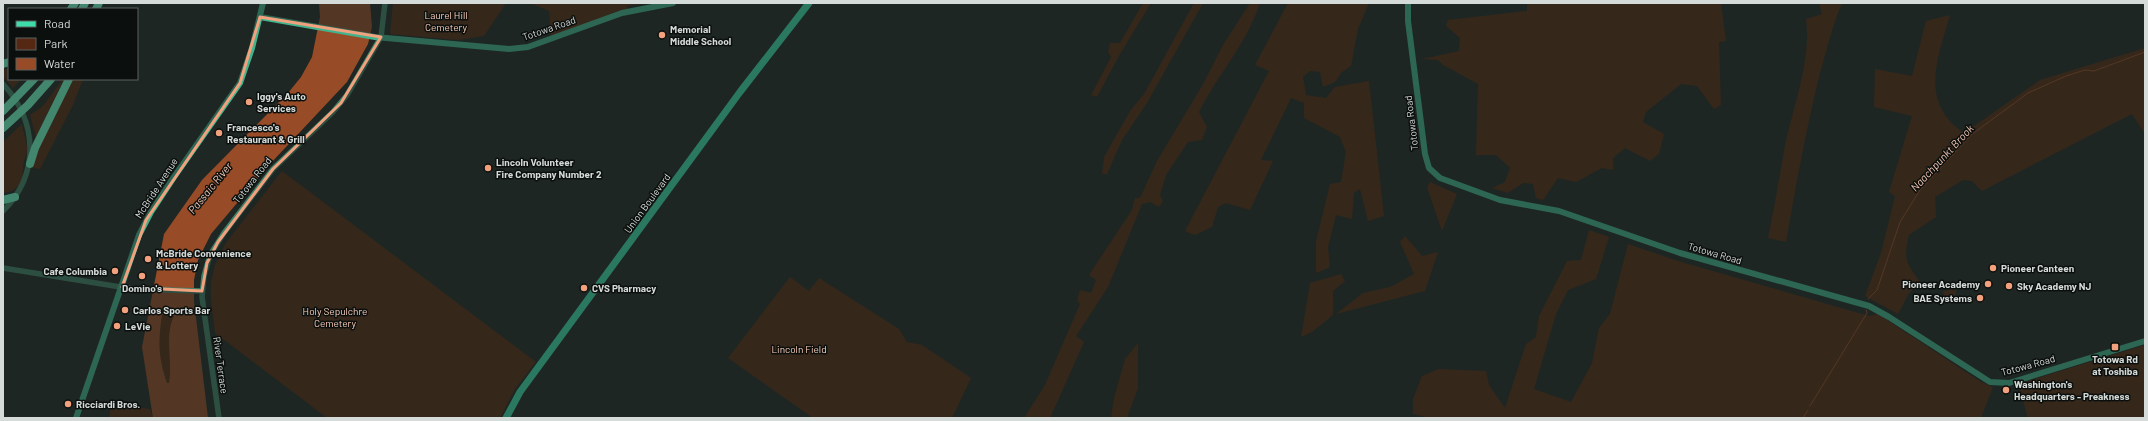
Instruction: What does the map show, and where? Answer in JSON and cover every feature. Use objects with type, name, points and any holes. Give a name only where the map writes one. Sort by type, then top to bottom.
[{"type":"highway","points":[[3,111],[33,80]]},
{"type":"highway","points":[[3,131],[50,80]]},
{"type":"highway","points":[[30,164],[35,148],[69,80]]},
{"type":"highway","points":[[3,105],[17,97]]},
{"type":"highway","points":[[3,128],[11,121]]},
{"type":"highway","points":[[3,200],[15,197]]},
{"type":"main road","name":"McBride Avenue","points":[[76,418],[122,287],[135,245],[146,220],[240,83],[247,65],[263,3]]},
{"type":"main road","name":"Totowa Road","points":[[376,37],[517,48],[534,45],[622,13],[673,3]]},
{"type":"main road","name":"Union Boulevard","points":[[506,418],[523,388],[740,92],[809,3]]},
{"type":"main road","name":"Totowa Road","points":[[1408,3],[1408,21],[1424,154],[1429,168],[1440,178],[1500,200],[1559,211],[1707,261],[1869,306],[1889,316],[1990,382],[2009,383],[2145,341]]},
{"type":"main road","points":[[260,17],[316,25],[376,37]]},
{"type":"street","points":[[376,37],[385,3]]},
{"type":"street","name":"Totowa Road","points":[[204,314],[200,291],[207,263],[224,233],[277,164],[340,103],[357,80],[376,37]]},
{"type":"street","points":[[3,84],[21,109],[28,128],[31,145],[30,164],[24,182],[15,197],[3,211]]},
{"type":"street","points":[[3,268],[122,287],[200,291]]},
{"type":"street","name":"River Terrace","points":[[204,314],[219,418]]},
{"type":"highlighted area","points":[[260,17],[381,37],[341,103],[273,169],[218,242],[207,263],[202,291],[122,287],[146,220],[240,83]]},
{"type":"green space","name":"Laurel Hill Cemetery","points":[[393,3],[506,3],[484,36],[458,40],[390,34]]},
{"type":"green space","points":[[530,3],[646,3],[627,6],[627,9],[551,38],[549,11]]},
{"type":"green space","points":[[1143,3],[1151,3],[1120,54],[1097,97],[1091,95],[1111,57],[1108,52],[1110,43],[1120,43]]},
{"type":"green space","points":[[1194,3],[1203,3],[1147,103],[1122,140],[1107,174],[1102,174],[1104,157],[1130,111],[1144,94]]},
{"type":"green space","points":[[1250,3],[1260,3],[1240,46],[1199,112],[1207,127],[1202,140],[1188,142],[1166,175],[1160,195],[1163,201],[1159,207],[1150,202],[1142,204],[1108,287],[1076,336],[1084,342],[1050,418],[1024,418],[1045,385],[1080,304],[1077,301],[1080,290],[1091,293],[1096,280],[1089,275],[1132,210],[1135,198],[1140,198],[1157,161],[1202,86],[1223,45]]},
{"type":"green space","points":[[1288,3],[1369,3],[1358,29],[1351,66],[1342,72],[1335,82],[1323,87],[1320,72],[1310,71],[1303,77],[1306,95],[1326,98],[1335,87],[1369,81],[1384,216],[1368,221],[1360,189],[1354,193],[1352,219],[1336,215],[1328,247],[1330,267],[1316,273],[1316,242],[1330,184],[1341,182],[1346,152],[1340,137],[1304,118],[1304,103],[1291,98],[1261,160],[1273,161],[1250,210],[1226,203],[1218,207],[1212,227],[1195,235],[1185,231],[1269,71],[1255,65]]},
{"type":"green space","points":[[1527,3],[1721,3],[1726,41],[1719,42],[1721,105],[1714,109],[1697,86],[1681,84],[1646,112],[1643,122],[1664,134],[1659,154],[1650,161],[1625,148],[1613,158],[1613,170],[1602,168],[1576,182],[1558,178],[1543,200],[1536,198],[1533,184],[1523,183],[1508,193],[1492,188],[1505,182],[1510,168],[1496,155],[1476,155],[1478,84],[1443,65],[1438,60],[1422,59],[1459,51],[1460,38],[1446,26],[1448,20],[1527,11]]},
{"type":"green space","points":[[1819,3],[1842,3],[1832,29],[1815,94],[1786,242],[1768,238],[1787,135],[1804,68],[1807,35],[1806,19],[1822,14]]},
{"type":"green space","points":[[1950,15],[1937,63],[1935,78],[1936,93],[1941,108],[1950,121],[1964,133],[2040,80],[2145,48],[2145,134],[2132,114],[1982,191],[1972,181],[1963,180],[1935,197],[1936,217],[1909,235],[1906,250],[1907,261],[1921,283],[1909,293],[1898,314],[1865,296],[1881,253],[1895,196],[1889,192],[1912,116],[1874,107],[1875,69],[1912,76],[1926,21]]},
{"type":"green space","points":[[8,68],[8,80],[20,80],[13,88],[3,77],[3,70]]},
{"type":"green space","points":[[64,80],[36,137],[30,115],[43,106]]},
{"type":"green space","points":[[72,80],[83,80],[73,105],[40,169],[32,168],[35,157]]},
{"type":"green space","points":[[22,124],[27,149],[21,181],[13,190],[3,193],[3,142]]},
{"type":"green space","name":"Holy Sepulchre Cemetery","points":[[282,171],[536,362],[515,389],[500,418],[327,418],[215,333],[211,300],[211,282],[215,265],[225,244]]},
{"type":"green space","points":[[1430,182],[1457,194],[1442,231],[1427,187]]},
{"type":"green space","points":[[1589,230],[1609,237],[1596,279],[1568,290],[1556,314],[1534,389],[1571,402],[1592,363],[1599,328],[1610,314],[1628,244],[1678,261],[1869,316],[1878,314],[1981,382],[1993,387],[1981,418],[1430,418],[1413,414],[1413,399],[1422,376],[1439,369],[1486,371],[1489,385],[1505,408],[1526,344],[1536,337],[1539,316],[1567,261],[1581,260]]},
{"type":"green space","points":[[1405,236],[1422,256],[1438,252],[1425,291],[1336,314],[1363,293],[1390,287],[1414,274],[1400,242]]},
{"type":"green space","points":[[1341,274],[1345,281],[1333,291],[1333,315],[1312,332],[1301,337],[1310,283]]},
{"type":"green space","name":"Lincoln Field","points":[[790,277],[809,291],[819,278],[899,329],[907,342],[922,345],[971,378],[952,418],[813,418],[728,358]]},
{"type":"green space","points":[[1956,289],[1956,297],[1945,300],[1943,291]]},
{"type":"green space","points":[[162,315],[175,316],[170,332],[169,383],[167,383],[160,362],[158,341]]},
{"type":"green space","points":[[1138,343],[1138,388],[1127,418],[1111,418],[1114,398],[1125,359]]},
{"type":"green space","points":[[2145,345],[2145,418],[2028,418],[2018,384]]},
{"type":"green space","points":[[111,403],[150,409],[153,418],[109,418]]},
{"type":"water","name":"Passaic River","points":[[319,3],[370,3],[372,27],[368,44],[347,82],[270,164],[211,234],[198,260],[194,280],[194,301],[208,418],[153,418],[142,347],[164,234],[202,180],[288,93],[301,77],[312,57],[320,17]],"holes":[[[162,315],[174,316],[171,324],[169,340],[170,374],[169,383],[167,383],[160,357],[159,342]]]},
{"type":"waterway","name":"Naachpunkt Brook","points":[[1868,299],[1877,290],[1900,222],[1920,190],[1971,135],[2028,93],[2066,76],[2085,70],[2094,71],[2145,52]]},
{"type":"waterway","name":"Naachpunkt Brook","points":[[1810,406],[1867,313],[1866,310]]},
{"type":"waterway","name":"Naachpunkt Brook","points":[[1803,418],[1808,410]]},
{"type":"place","name":"Memorial Middle School","points":[[662,35]]},
{"type":"place","name":"Iggy's Auto Services","points":[[249,102]]},
{"type":"place","name":"Francesco's Restaurant & Grill","points":[[219,133]]},
{"type":"place","name":"Lincoln Volunteer Fire Company Number 2","points":[[488,168]]},
{"type":"place","name":"McBride Convenience & Lottery","points":[[148,259]]},
{"type":"place","name":"Pioneer Canteen","points":[[1993,268]]},
{"type":"place","name":"Cafe Columbia","points":[[115,271]]},
{"type":"place","name":"Domino's","points":[[142,276]]},
{"type":"place","name":"Pioneer Academy","points":[[1988,284]]},
{"type":"place","name":"Sky Academy NJ","points":[[2009,286]]},
{"type":"place","name":"CVS Pharmacy","points":[[584,288]]},
{"type":"place","name":"BAE Systems","points":[[1980,298]]},
{"type":"place","name":"Carlos Sports Bar","points":[[125,310]]},
{"type":"place","name":"LeVie","points":[[117,326]]},
{"type":"place","name":"Totowa Rd at Toshiba","points":[[2115,347]]},
{"type":"place","name":"Washington's Headquarters - Preakness","points":[[2006,390]]},
{"type":"place","name":"Ricciardi Bros.","points":[[68,404]]}]
